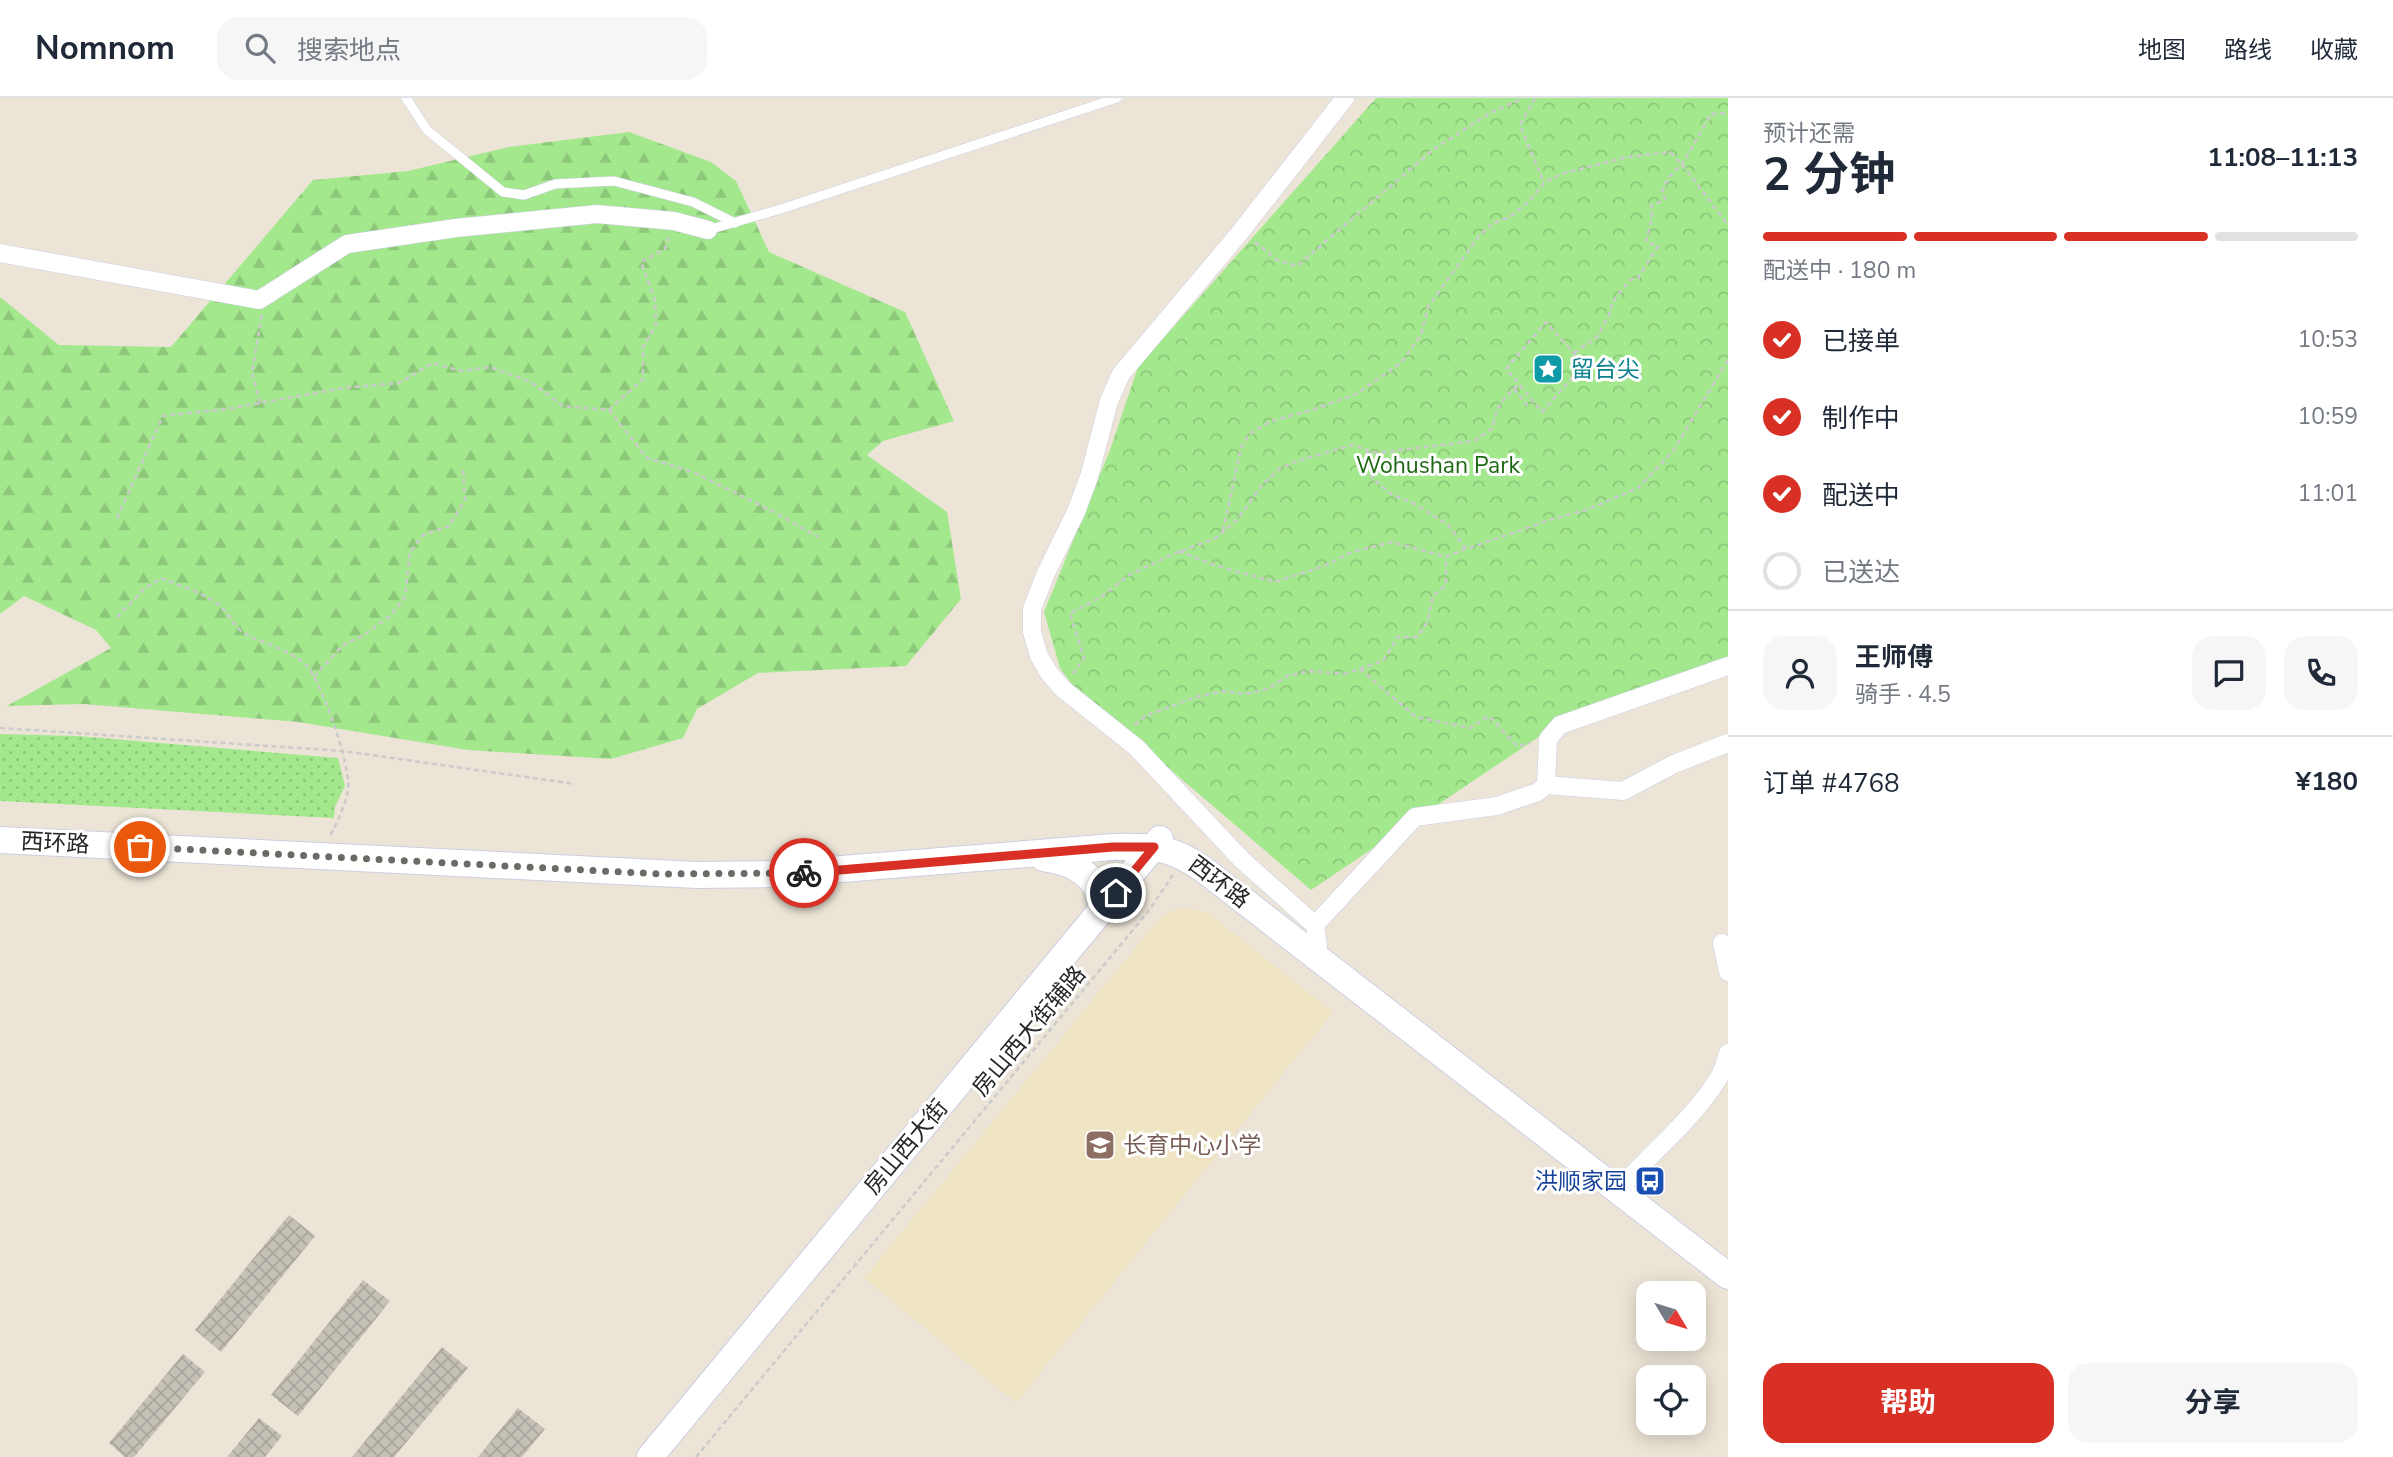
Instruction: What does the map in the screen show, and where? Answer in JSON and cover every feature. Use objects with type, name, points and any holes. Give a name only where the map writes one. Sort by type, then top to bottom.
[{"type":"main road","name":"西环路","points":[[0,830],[714,867],[793,864],[1120,837],[1171,847],[1728,1276]]},
{"type":"main road","name":"西环路","points":[[0,840],[685,875],[780,874],[1113,847],[1194,849],[1316,935],[1625,1183],[1728,1262]]},
{"type":"main road","name":"房山西大街","points":[[650,1457],[1101,912],[1171,847]]},
{"type":"main road","name":"房山西大街","points":[[672,1457],[1171,847]]},
{"type":"main road","points":[[1021,855],[1060,861],[1093,879],[1102,901],[1101,912]]},
{"type":"street","points":[[1345,98],[1241,230],[1121,374],[1109,401],[1089,477],[1076,512],[1046,573],[1032,609],[1032,632],[1039,656],[1049,674],[1063,689],[1137,748],[1316,935],[1415,817],[1497,806],[1538,792],[1546,785],[1623,791],[1674,764],[1728,743]]},
{"type":"street","points":[[0,253],[259,300],[347,244],[456,228],[597,214],[674,221],[708,230]]},
{"type":"street","points":[[1546,785],[1548,738],[1560,724],[1728,666]]},
{"type":"street","points":[[1722,943],[1728,972]]},
{"type":"street","points":[[1625,1183],[1649,1156],[1680,1128],[1719,1078],[1728,1054]]},
{"type":"lane","points":[[407,98],[427,130],[503,192],[524,195],[555,184],[614,181],[693,201],[734,223]]},
{"type":"lane","points":[[708,230],[1028,129],[1117,98]]},
{"type":"path","points":[[1241,230],[1277,260],[1297,266],[1434,149],[1490,113],[1523,98]]},
{"type":"path","points":[[1535,98],[1520,125],[1544,183]]},
{"type":"path","points":[[1574,354],[1597,337],[1613,301],[1630,280],[1638,278],[1658,246],[1646,241],[1652,218],[1651,206],[1665,199],[1662,191],[1669,177],[1682,164],[1711,114],[1728,113]]},
{"type":"path","points":[[1223,531],[1241,448],[1249,433],[1272,421],[1356,394],[1401,363],[1421,335],[1428,307],[1479,236],[1492,224],[1510,217],[1528,202],[1544,183],[1562,174],[1627,157],[1670,152],[1728,225]]},
{"type":"path","points":[[609,410],[643,379],[643,347],[656,325],[655,300],[641,262],[665,249],[674,221]]},
{"type":"path","points":[[260,403],[252,373],[265,296]]},
{"type":"path","points":[[1546,322],[1584,365],[1542,412],[1519,384],[1506,369],[1546,322]]},
{"type":"path","points":[[1179,551],[1214,565],[1275,582],[1324,566],[1352,552],[1392,542],[1446,557],[1589,509],[1638,488],[1673,450],[1728,360]]},
{"type":"path","points":[[117,518],[163,416],[344,388],[399,383],[432,363],[462,371],[490,367],[531,382],[563,406],[609,410],[647,458],[693,472],[818,537]]},
{"type":"path","points":[[1063,689],[1084,658],[1070,613],[1100,598],[1129,575],[1179,551],[1216,538],[1237,520],[1262,485],[1279,469],[1352,445],[1376,453],[1474,441],[1493,428],[1495,412],[1504,398],[1519,384]]},
{"type":"path","points":[[1514,389],[1530,409]]},
{"type":"path","points":[[1366,449],[1371,478],[1391,494],[1415,504],[1448,525],[1466,549]]},
{"type":"path","points":[[314,677],[342,646],[364,635],[390,616],[405,597],[410,551],[423,536],[449,526],[465,500],[463,469]]},
{"type":"path","points":[[1122,736],[1146,716],[1196,697],[1225,691],[1245,694],[1268,689],[1287,676],[1310,671],[1345,674],[1383,662],[1398,637],[1417,636],[1427,623],[1433,596],[1446,585],[1446,557]]},
{"type":"path","points":[[117,617],[144,589],[161,578],[205,596],[221,607],[241,631],[305,664],[314,677],[343,751],[348,791],[338,821],[323,848]]},
{"type":"path","points":[[1360,669],[1416,717],[1470,728],[1489,716],[1517,746],[1548,738]]},
{"type":"path","points":[[0,728],[343,751],[575,783]]},
{"type":"path","name":"房山西大街辅路","points":[[696,1457],[1138,924],[1171,847]]},
{"type":"shaded area","name":"长育中心小学","points":[[1184,908],[1207,912],[1333,1012],[1016,1403],[864,1278],[1160,918],[1171,911]]},
{"type":"green space","name":"Wohushan Park","points":[[1376,98],[1728,98],[1728,663],[1540,736],[1311,890],[1074,687],[1060,668],[1044,612],[1110,450],[1138,367]]},
{"type":"green space","points":[[629,132],[711,162],[736,181],[769,252],[905,312],[954,421],[883,441],[867,455],[947,512],[961,599],[906,666],[758,673],[697,709],[683,738],[611,759],[468,750],[298,722],[84,704],[7,706],[111,648],[96,630],[24,596],[0,614],[0,297],[59,345],[171,347],[313,180],[408,171],[509,147]]},
{"type":"green space","points":[[0,734],[77,736],[338,758],[345,786],[335,807],[334,818],[0,801]]},
{"type":"building","points":[[289,1215],[315,1236],[221,1352],[195,1330]]},
{"type":"building","points":[[363,1280],[390,1301],[298,1416],[271,1395]]},
{"type":"building","points":[[442,1347],[468,1368],[394,1457],[352,1457]]},
{"type":"building","points":[[183,1354],[205,1372],[134,1457],[125,1457],[109,1443]]},
{"type":"building","points":[[518,1408],[545,1429],[522,1457],[478,1457]]},
{"type":"building","points":[[259,1418],[282,1436],[265,1457],[227,1457]]},
{"type":"way so far","points":[[140,847],[661,874],[804,873]]},
{"type":"place","name":"留台尖","points":[[1548,369]]},
{"type":"place","name":"长育中心小学","points":[[1100,1145]]},
{"type":"place","name":"洪顺家园","points":[[1650,1181]]},
{"type":"route","points":[[804,873],[1113,847],[1154,847],[1116,893]]}]
